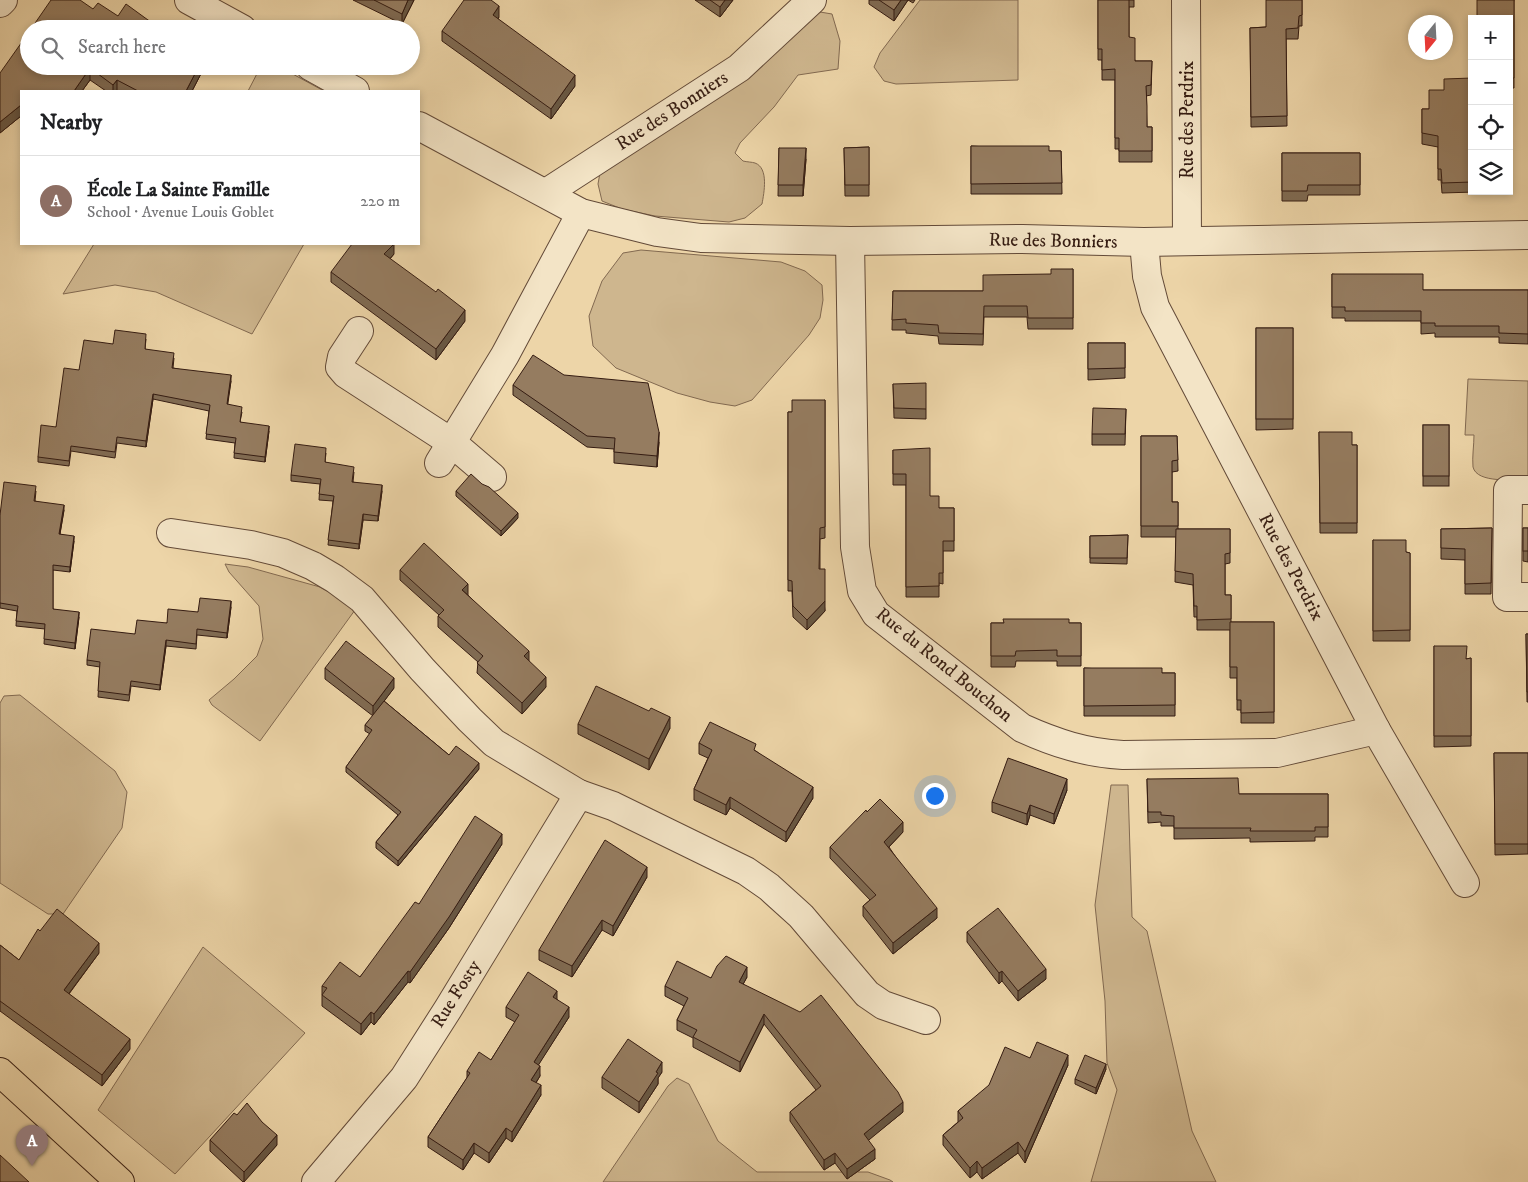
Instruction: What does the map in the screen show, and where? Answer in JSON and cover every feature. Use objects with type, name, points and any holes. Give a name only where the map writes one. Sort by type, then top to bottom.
[{"type":"main road","points":[[3,1081],[120,1182]]},
{"type":"street","points":[[0,3],[3,0]]},
{"type":"street","points":[[189,0],[226,20]]},
{"type":"street","name":"Rue des Bonniers","points":[[546,193],[739,68],[812,0]]},
{"type":"street","name":"Rue des Perdrix","points":[[1186,0],[1187,241]]},
{"type":"street","points":[[326,75],[353,90]]},
{"type":"street","name":"Rue des Bonniers","points":[[420,127],[581,213],[657,232],[701,238],[850,241],[1022,239],[1144,242],[1527,233]]},
{"type":"street","points":[[445,452],[504,355],[581,213]]},
{"type":"street","name":"Rue du Rond Bouchon","points":[[850,241],[855,547],[862,591],[876,614],[1022,728],[1047,740],[1072,748],[1098,754],[1123,755],[1277,752],[1376,730]]},
{"type":"street","name":"Rue des Perdrix","points":[[1144,242],[1147,276],[1156,307],[1376,730],[1464,883]]},
{"type":"street","points":[[359,331],[342,357],[340,367],[346,374],[445,452],[492,477]]},
{"type":"street","points":[[1528,490],[1508,490],[1507,597],[1528,597]]},
{"type":"street","points":[[171,533],[283,553],[313,566],[362,599],[422,669],[494,743],[579,794],[613,806],[746,871],[769,887],[801,916],[867,994],[883,1005],[926,1020]]},
{"type":"street","name":"Rue Fosty","points":[[316,1182],[404,1078],[579,794]]},
{"type":"shaded area","points":[[920,0],[1018,0],[1018,80],[896,84],[884,81],[874,67],[880,53]]},
{"type":"shaded area","points":[[814,11],[832,14],[840,41],[838,69],[798,75],[774,107],[740,143],[735,153],[743,161],[755,163],[762,170],[765,181],[762,204],[745,218],[729,222],[655,216],[622,209],[602,201],[598,184],[601,167]]},
{"type":"shaded area","points":[[256,75],[295,75],[322,90],[249,90]]},
{"type":"shaded area","points":[[93,245],[303,245],[252,334],[156,292],[115,285],[63,294]]},
{"type":"shaded area","points":[[641,250],[781,262],[805,271],[822,285],[823,300],[820,318],[809,335],[752,400],[735,406],[710,402],[677,393],[616,368],[593,346],[589,316],[602,281],[623,253]]},
{"type":"shaded area","points":[[1468,379],[1528,381],[1528,480],[1489,478],[1481,476],[1473,467],[1474,435],[1465,435]]},
{"type":"shaded area","points":[[225,564],[248,567],[320,587],[335,595],[355,610],[260,741],[212,705],[209,700],[257,656],[263,639],[259,606],[229,572]]},
{"type":"shaded area","points":[[20,695],[115,771],[127,792],[122,828],[63,914],[48,914],[0,883],[0,703],[4,696]]},
{"type":"shaded area","points":[[1111,785],[1128,785],[1132,917],[1147,931],[1192,1131],[1216,1182],[1091,1182],[1117,1090],[1107,1063],[1105,1001],[1095,905]]},
{"type":"shaded area","points":[[203,947],[305,1033],[175,1174],[98,1110]]},
{"type":"shaded area","points":[[677,1078],[689,1084],[718,1141],[757,1172],[868,1172],[893,1182],[603,1182],[668,1086]]},
{"type":"building","points":[[51,0],[80,0],[93,9],[98,3],[118,16],[126,4],[148,20],[37,20]]},
{"type":"building","points":[[374,0],[408,0],[402,14]]},
{"type":"building","points":[[464,0],[491,0],[499,6],[493,15],[575,75],[551,109],[442,31]]},
{"type":"building","points":[[710,0],[725,0],[720,7]]},
{"type":"building","points":[[879,0],[901,0],[894,10]]},
{"type":"building","points":[[1098,0],[1129,0],[1129,37],[1135,38],[1135,61],[1152,61],[1151,85],[1146,86],[1147,127],[1152,127],[1152,151],[1119,151],[1119,138],[1115,138],[1115,69],[1102,70],[1102,49],[1098,49]]},
{"type":"building","points":[[1266,0],[1302,0],[1302,15],[1299,16],[1298,28],[1286,29],[1287,116],[1251,117],[1250,28],[1266,27]]},
{"type":"building","points":[[1477,0],[1514,0],[1514,78],[1513,15],[1477,15]]},
{"type":"building","points":[[20,45],[20,75],[85,75],[75,90],[20,90],[20,106],[0,122],[0,73]]},
{"type":"building","points":[[99,75],[194,75],[187,90],[136,90],[117,80],[113,85]]},
{"type":"building","points":[[1468,78],[1468,182],[1442,183],[1441,169],[1438,169],[1438,136],[1422,133],[1422,109],[1429,109],[1429,90],[1444,90],[1444,79]]},
{"type":"building","points":[[971,146],[1049,146],[1049,151],[1061,151],[1062,183],[971,184]]},
{"type":"building","points":[[869,147],[869,185],[845,185],[844,148]]},
{"type":"building","points":[[779,148],[806,148],[803,185],[778,185]]},
{"type":"building","points":[[1282,153],[1360,153],[1360,185],[1308,185],[1307,191],[1282,191]]},
{"type":"building","points":[[351,245],[393,245],[384,254],[436,292],[438,289],[465,310],[436,349],[331,272]]},
{"type":"building","points":[[1051,269],[1073,269],[1073,318],[1028,318],[1027,306],[984,306],[983,334],[939,333],[938,325],[906,323],[906,319],[892,320],[893,291],[983,291],[983,275],[1051,274]]},
{"type":"building","points":[[1332,274],[1423,274],[1423,290],[1528,290],[1528,334],[1499,333],[1499,326],[1435,326],[1435,323],[1421,323],[1421,311],[1345,311],[1345,307],[1332,307]]},
{"type":"building","points":[[1256,328],[1293,328],[1293,419],[1256,419]]},
{"type":"building","points":[[115,330],[146,334],[145,349],[174,353],[172,368],[231,375],[227,404],[242,407],[240,422],[269,426],[265,457],[234,453],[236,438],[206,434],[210,405],[153,394],[146,441],[117,437],[115,452],[71,446],[69,461],[38,457],[41,425],[56,427],[64,368],[79,370],[84,340],[113,344]]},
{"type":"building","points":[[1088,343],[1125,343],[1125,368],[1088,369]]},
{"type":"building","points":[[533,355],[564,375],[648,383],[659,432],[657,456],[614,452],[615,438],[587,436],[513,385]]},
{"type":"building","points":[[926,383],[926,409],[894,408],[893,384]]},
{"type":"building","points":[[792,400],[825,400],[825,527],[820,528],[819,569],[825,569],[825,601],[807,620],[793,606],[792,581],[788,580],[788,412],[792,412]]},
{"type":"building","points":[[1093,408],[1126,409],[1125,434],[1092,434]]},
{"type":"building","points":[[1423,425],[1449,425],[1449,476],[1423,476]]},
{"type":"building","points":[[1319,432],[1352,432],[1352,445],[1357,445],[1357,523],[1320,523]]},
{"type":"building","points":[[1141,436],[1177,436],[1178,460],[1172,461],[1172,502],[1178,502],[1178,526],[1141,526]]},
{"type":"building","points":[[295,444],[326,448],[325,462],[354,467],[352,482],[382,485],[378,516],[363,514],[359,544],[328,540],[334,496],[319,494],[321,479],[291,475]]},
{"type":"building","points":[[930,448],[930,496],[939,496],[939,508],[954,508],[954,541],[943,541],[943,573],[939,573],[939,586],[906,587],[906,474],[893,474],[893,450]]},
{"type":"building","points":[[471,474],[518,513],[501,531],[456,491]]},
{"type":"building","points":[[4,482],[36,486],[34,501],[64,505],[59,534],[74,536],[70,567],[53,565],[53,609],[79,612],[75,643],[44,639],[45,624],[16,621],[18,606],[0,603],[0,515]]},
{"type":"building","points":[[1492,528],[1491,583],[1465,584],[1465,549],[1441,548],[1441,529]]},
{"type":"building","points":[[1523,528],[1528,528],[1528,551],[1523,551]]},
{"type":"building","points":[[1176,529],[1230,529],[1230,553],[1225,554],[1225,595],[1231,595],[1231,619],[1197,620],[1197,606],[1194,606],[1193,574],[1175,571]]},
{"type":"building","points":[[1128,535],[1127,558],[1090,558],[1090,536]]},
{"type":"building","points":[[1373,540],[1406,540],[1406,552],[1410,553],[1410,630],[1373,631]]},
{"type":"building","points":[[424,543],[468,584],[462,590],[529,651],[524,656],[546,677],[522,703],[477,663],[483,656],[438,616],[444,610],[400,570]]},
{"type":"building","points":[[200,598],[231,601],[227,633],[197,629],[196,644],[166,640],[160,685],[131,681],[129,695],[98,691],[100,662],[87,660],[91,629],[135,634],[137,620],[167,623],[168,609],[198,612]]},
{"type":"building","points":[[1003,619],[1069,619],[1069,623],[1081,623],[1081,656],[1057,656],[1057,650],[1016,651],[1015,656],[991,656],[991,623],[1004,623]]},
{"type":"building","points":[[1230,622],[1274,622],[1274,712],[1241,713],[1241,700],[1237,700],[1237,667],[1230,667]]},
{"type":"building","points":[[1526,634],[1528,634],[1528,692],[1527,692]]},
{"type":"building","points":[[346,641],[394,678],[373,706],[325,668]]},
{"type":"building","points":[[1434,646],[1467,646],[1466,659],[1471,658],[1471,736],[1434,736]]},
{"type":"building","points":[[1084,668],[1162,668],[1162,673],[1175,673],[1175,705],[1084,706]]},
{"type":"building","points":[[596,686],[649,711],[651,708],[670,717],[649,759],[578,724]]},
{"type":"building","points":[[384,701],[449,755],[456,746],[479,763],[398,861],[376,842],[401,812],[346,767],[372,730],[365,725]]},
{"type":"building","points":[[710,722],[756,744],[754,750],[813,787],[786,832],[730,797],[726,805],[694,789],[712,750],[699,743]]},
{"type":"building","points":[[1494,753],[1528,753],[1528,844],[1495,844]]},
{"type":"building","points":[[1008,758],[1067,779],[1054,814],[1030,805],[1027,814],[992,802]]},
{"type":"building","points":[[1238,778],[1239,794],[1328,794],[1328,827],[1315,827],[1315,831],[1250,831],[1251,828],[1174,828],[1174,816],[1161,815],[1161,812],[1148,812],[1147,779]]},
{"type":"building","points":[[880,799],[903,822],[884,842],[937,908],[893,943],[863,906],[876,895],[830,847],[866,810],[867,812]]},
{"type":"building","points":[[475,816],[502,834],[449,917],[410,972],[408,971],[374,1014],[371,1012],[361,1024],[322,995],[327,988],[322,986],[340,962],[360,977],[415,902],[419,904]]},
{"type":"building","points":[[605,840],[647,867],[613,926],[602,920],[572,966],[539,950]]},
{"type":"building","points":[[998,908],[1046,969],[1018,991],[1002,971],[999,973],[967,932]]},
{"type":"building","points":[[57,909],[99,943],[64,990],[130,1039],[102,1075],[0,1001],[0,945],[19,960],[38,929],[40,931]]},
{"type":"building","points":[[726,956],[747,967],[739,982],[800,1012],[821,995],[898,1092],[903,1102],[864,1134],[875,1149],[847,1169],[835,1153],[824,1160],[790,1112],[821,1086],[764,1014],[740,1062],[693,1037],[697,1030],[677,1020],[688,998],[665,986],[677,961],[711,978],[717,966]]},
{"type":"building","points":[[528,972],[557,991],[553,997],[569,1007],[534,1062],[540,1066],[531,1080],[541,1085],[512,1132],[506,1128],[489,1153],[474,1143],[463,1160],[428,1137],[470,1073],[467,1071],[479,1052],[491,1060],[519,1015],[506,1007]]},
{"type":"building","points":[[628,1039],[662,1062],[656,1072],[658,1073],[639,1102],[602,1077]]},
{"type":"building","points":[[1037,1042],[1068,1055],[1025,1152],[1018,1142],[982,1168],[977,1161],[970,1168],[943,1135],[963,1118],[958,1111],[989,1085],[1005,1047],[1030,1058]]},
{"type":"building","points":[[1085,1055],[1106,1064],[1096,1088],[1075,1079]]},
{"type":"building","points":[[247,1103],[262,1122],[277,1135],[244,1172],[210,1140],[234,1113],[237,1115]]},
{"type":"building","points":[[0,1155],[29,1182],[0,1182]]},
{"type":"place","name":"École La Sainte Famille","points":[[32,1166]]}]
